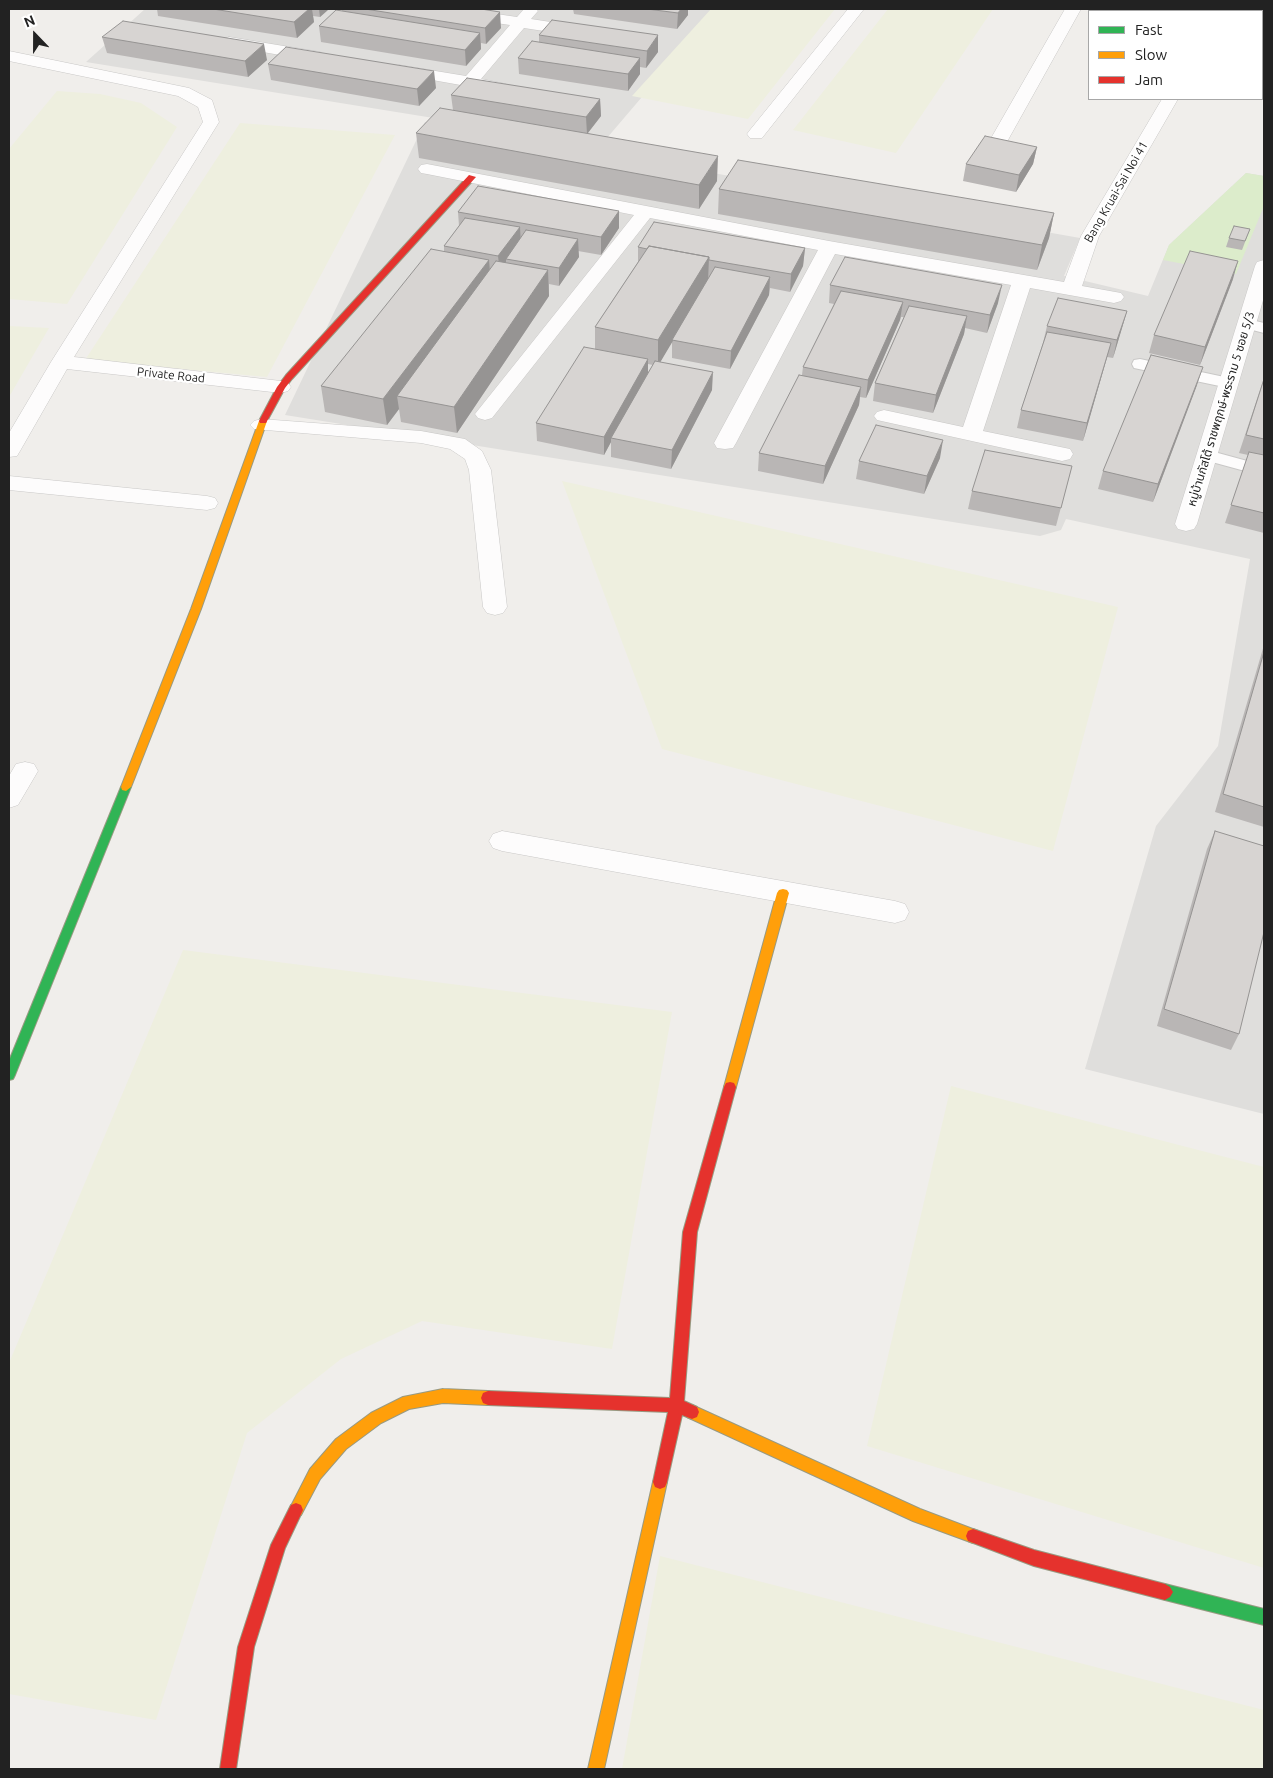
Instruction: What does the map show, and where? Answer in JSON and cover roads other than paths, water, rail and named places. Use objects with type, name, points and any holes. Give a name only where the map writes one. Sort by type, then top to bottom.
[{"type":"street","points":[[433,9],[598,34]]},
{"type":"street","points":[[470,82],[532,9]]},
{"type":"street","points":[[756,134],[856,9]]},
{"type":"street","points":[[999,140],[1073,9]]},
{"type":"street","points":[[209,38],[335,60]]},
{"type":"street","points":[[9,56],[183,92],[206,104],[211,122],[61,362],[9,451]]},
{"type":"street","points":[[383,68],[519,91]]},
{"type":"street","name":"Bang Kruai-Sai Noi 41","points":[[1070,289],[1090,236],[1169,100]]},
{"type":"street","points":[[427,169],[829,247],[1114,298]]},
{"type":"street","points":[[9,1075],[66,939],[196,609],[261,426],[281,387],[472,177]]},
{"type":"street","points":[[485,414],[646,211]]},
{"type":"street","points":[[725,443],[829,247]]},
{"type":"street","name":"หมู่บ้านกัสโต้ ราชพฤกษ์-พระราม 5 ซอย 5/3","points":[[1186,524],[1229,383],[1255,326],[1264,266]]},
{"type":"street","points":[[971,435],[1022,282]]},
{"type":"street","name":"Private Road","points":[[61,362],[281,387]]},
{"type":"street","points":[[884,416],[1062,454]]},
{"type":"street","points":[[261,426],[421,437],[457,444],[474,456],[480,470],[495,607]]},
{"type":"street","points":[[9,483],[207,503]]},
{"type":"street","points":[[9,798],[25,771]]},
{"type":"street","points":[[502,841],[895,912]]},
{"type":"street","points":[[596,1769],[677,1405],[690,1232],[782,893]]},
{"type":"street","points":[[228,1769],[246,1646],[278,1545],[316,1474],[341,1444],[376,1418],[408,1402],[443,1396],[677,1405],[918,1516],[1034,1558],[1264,1617]]},
{"type":"lane","points":[[1140,364],[1229,383]]},
{"type":"lane","points":[[1207,455],[1245,466]]}]
